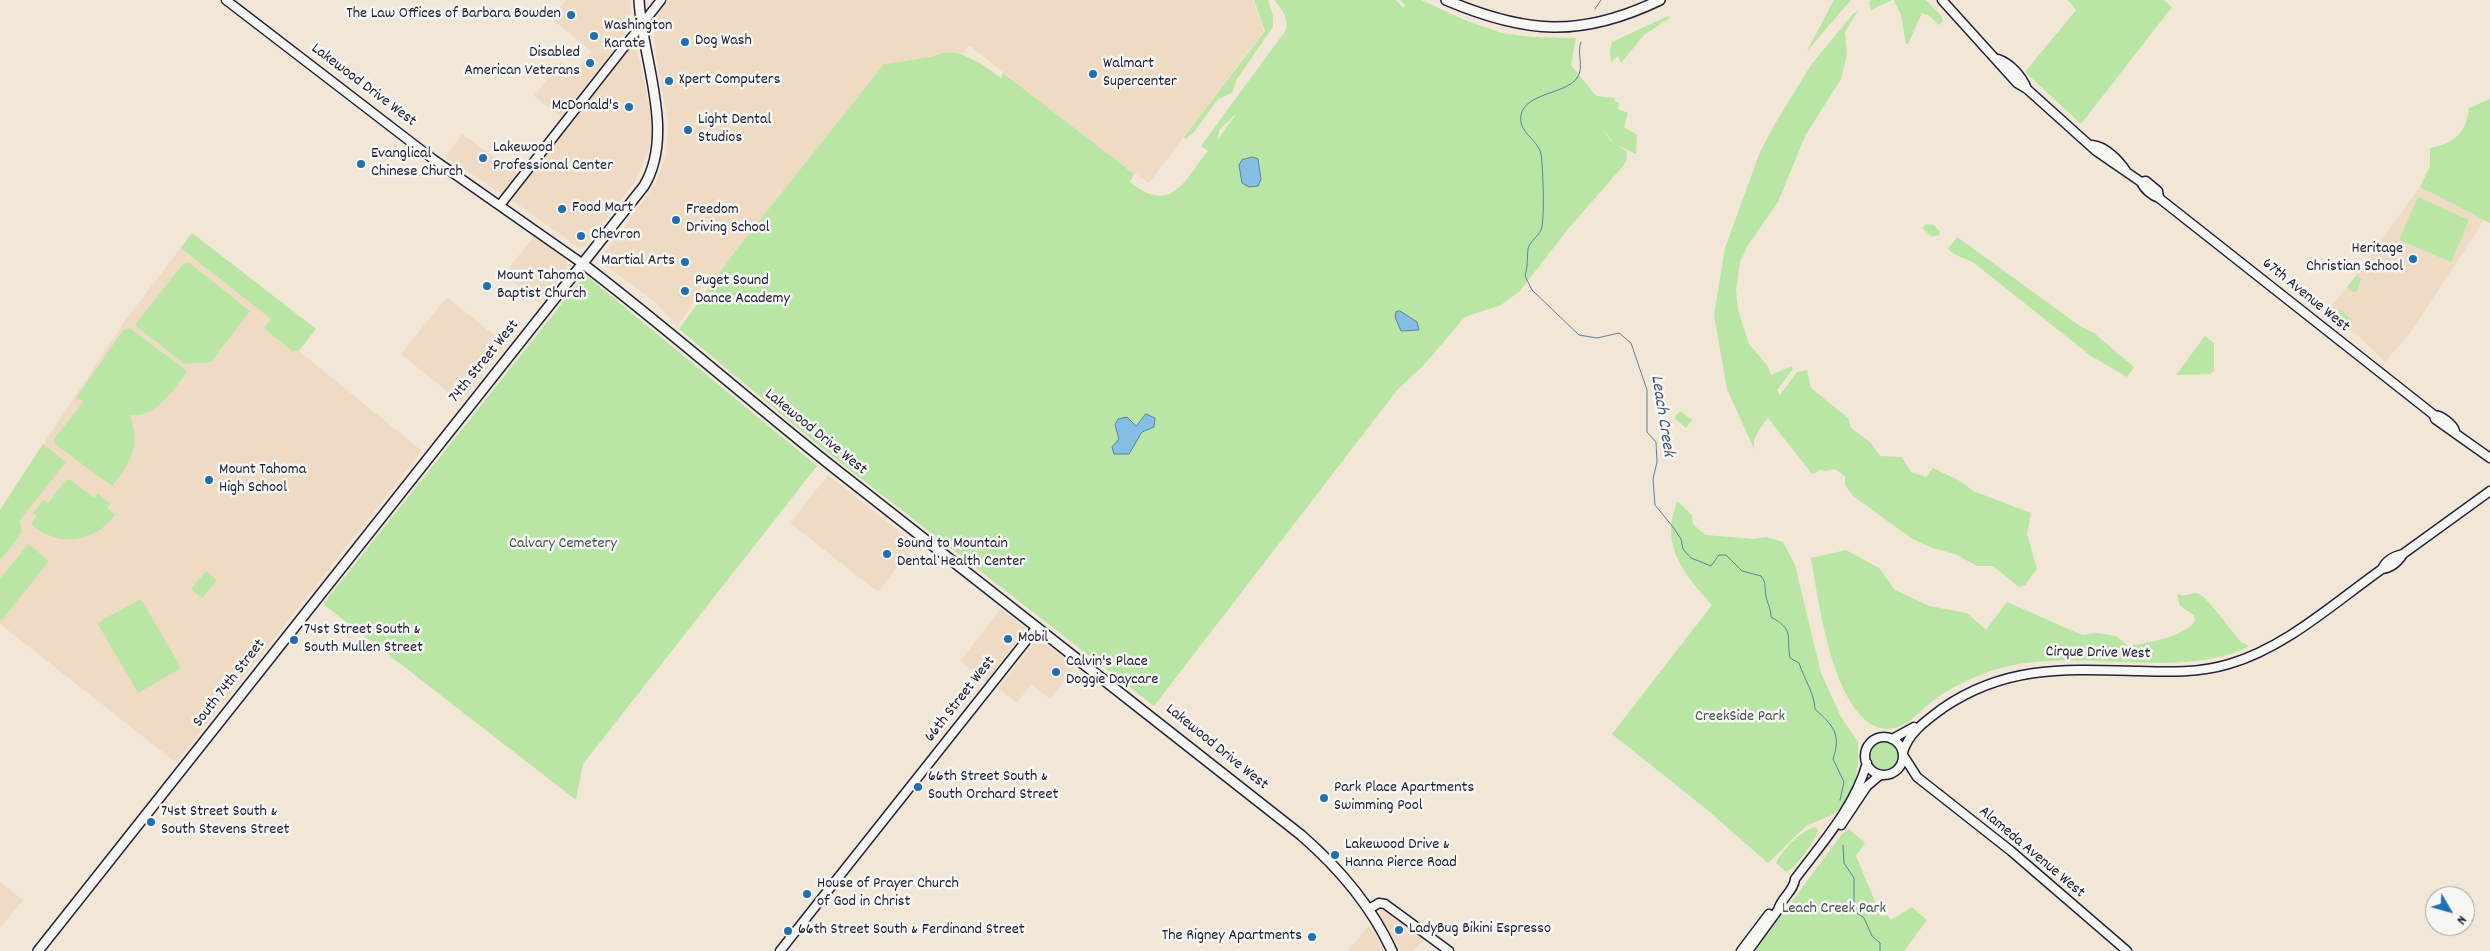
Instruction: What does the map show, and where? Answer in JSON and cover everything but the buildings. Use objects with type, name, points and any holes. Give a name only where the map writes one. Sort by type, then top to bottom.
[{"type":"main road","name":"Lakewood Drive West","points":[[226,0],[433,159],[583,264],[682,342],[764,413],[1301,835],[1333,865],[1369,909],[1392,951]]},
{"type":"main road","name":"74th Street West","points":[[445,434],[640,192],[654,164],[659,129],[640,27],[640,0]]},
{"type":"main road","points":[[500,205],[661,0]]},
{"type":"main road","points":[[1446,0],[1495,19],[1523,26],[1579,26],[1629,14],[1660,0]]},
{"type":"main road","name":"67th Avenue West","points":[[1942,0],[1998,59],[2001,66],[2017,83],[2027,89],[2092,145],[2099,146],[2121,163],[2126,171],[2141,182],[2143,187],[2160,198],[2434,414],[2435,419],[2450,431],[2455,431],[2490,458]]},
{"type":"main road","name":"South 74th Street","points":[[38,951],[445,434]]},
{"type":"main road","name":"Cirque Drive West","points":[[1903,753],[1915,731],[1948,705],[1976,689],[2011,677],[2060,669],[2188,671],[2228,664],[2260,650],[2289,635],[2382,569],[2388,568],[2399,560],[2403,554],[2490,491]]},
{"type":"main road","name":"66th Street West","points":[[780,951],[1037,627]]},
{"type":"main road","name":"Cirque Drive West","points":[[1892,738],[1907,732],[1934,710],[1962,691],[1991,678],[2014,672],[2052,666],[2186,668],[2216,663],[2260,650]]},
{"type":"main road","points":[[1748,951],[1778,910],[1794,884],[1798,883],[1849,815],[1867,786],[1880,775],[1895,772],[1902,764],[1903,753],[1899,744],[1892,738],[1883,737],[1872,742],[1866,752],[1867,764],[1854,798],[1794,879],[1794,884]]},
{"type":"main road","name":"Alameda Avenue West","points":[[1903,753],[1917,777],[2015,855],[2127,951]]},
{"type":"main road","points":[[1867,764],[1880,775]]},
{"type":"main road","name":"Alameda Avenue West","points":[[1895,772],[1917,777]]},
{"type":"main road","points":[[1369,909],[1379,903],[1385,904],[1449,951]]},
{"type":"main road","points":[[1741,951],[1774,906],[1780,904]]},
{"type":"shaded area","points":[[566,0],[630,0],[631,20],[630,26],[564,119],[534,96],[561,62],[575,73],[591,51],[551,18]]},
{"type":"shaded area","points":[[669,0],[1253,0],[1264,31],[1149,183],[1109,156],[970,46],[961,54],[946,52],[931,57],[884,64],[736,250],[711,285],[703,282],[691,307],[677,326],[656,303],[602,263],[600,259],[655,185],[666,155],[668,121],[656,56],[653,22]]},
{"type":"shaded area","points":[[631,47],[637,50],[650,110],[652,131],[649,150],[634,183],[584,247],[580,248],[511,200]]},
{"type":"shaded area","name":"Lakewood Professional Center","points":[[462,134],[519,175],[504,195],[445,157]]},
{"type":"shaded area","name":"Heritage Christian School","points":[[2420,187],[2484,220],[2411,332],[2385,362],[2360,338],[2326,312],[2349,285]]},
{"type":"shaded area","name":"Mount Tahoma High School","points":[[192,233],[316,329],[299,351],[422,451],[178,760],[174,761],[0,624],[0,510],[124,322]]},
{"type":"shaded area","points":[[535,235],[567,260],[566,271],[539,303],[504,274]]},
{"type":"shaded area","points":[[447,297],[506,345],[460,402],[401,354]]},
{"type":"shaded area","points":[[828,475],[915,544],[878,592],[790,523]]},
{"type":"shaded area","points":[[1001,609],[1026,629],[986,682],[960,661]]},
{"type":"shaded area","points":[[1038,638],[1075,667],[1050,699],[1031,684],[1017,703],[998,688]]},
{"type":"shaded area","points":[[0,882],[23,900],[0,928]]},
{"type":"shaded area","points":[[1381,907],[1386,907],[1424,938],[1414,951],[1400,951],[1379,914]]},
{"type":"shaded area","points":[[1369,925],[1385,951],[1348,951]]},
{"type":"green space","points":[[1254,0],[1268,0],[1273,16],[1273,27],[1237,79],[1232,93],[1218,99],[1194,132],[1185,139],[1184,137],[1265,31]]},
{"type":"green space","points":[[1274,0],[1396,0],[1403,8],[1405,5],[1400,0],[1421,0],[1467,21],[1502,33],[1532,37],[1576,38],[1571,65],[1596,96],[1615,98],[1614,101],[1619,103],[1618,109],[1628,113],[1624,127],[1637,135],[1636,154],[1618,145],[1626,151],[1627,158],[1624,165],[1568,229],[1520,291],[1501,305],[1465,317],[1422,367],[1398,389],[1154,706],[828,453],[679,329],[736,250],[884,64],[931,57],[946,52],[961,54],[980,63],[1001,78],[1003,73],[1134,174],[1130,182],[1145,192],[1157,196],[1168,195],[1185,182],[1208,151],[1201,146],[1286,30],[1286,18]],"holes":[[[1237,113],[1218,139],[1219,130]]]},
{"type":"green space","points":[[1834,0],[1851,0],[1807,51]]},
{"type":"green space","points":[[1871,0],[1892,0],[1871,10],[1869,2]]},
{"type":"green space","points":[[1894,0],[1926,0],[1942,17],[1943,21],[1939,25],[1930,16],[1922,13],[1908,44],[1906,44],[1901,15]]},
{"type":"green space","points":[[2068,0],[2164,0],[2172,7],[2081,124],[2025,72],[2076,10]]},
{"type":"green space","points":[[1858,11],[1845,32],[1847,54],[1841,79],[1805,136],[1778,202],[1748,245],[1740,262],[1736,290],[1738,310],[1749,344],[1767,365],[1771,375],[1792,366],[1793,369],[1777,390],[1780,395],[1797,372],[1807,370],[1811,388],[1848,418],[1851,428],[1871,443],[1880,456],[1902,457],[1911,472],[1926,477],[1933,468],[1960,481],[1973,491],[2031,513],[2027,534],[2037,569],[2025,585],[2019,587],[1993,566],[1977,566],[1955,554],[1932,548],[1911,538],[1853,496],[1845,485],[1845,476],[1835,469],[1824,471],[1822,469],[1812,474],[1768,418],[1755,437],[1755,451],[1727,389],[1714,315],[1725,248],[1760,152],[1776,122],[1811,65],[1853,14]]},
{"type":"green space","points":[[1668,16],[1670,17],[1668,19],[1644,35],[1621,63],[1618,56],[1611,62],[1612,42]]},
{"type":"green space","points":[[2490,99],[2490,223],[2420,187],[2430,166],[2430,148],[2446,143],[2457,136],[2465,125],[2469,108]]},
{"type":"green space","points":[[2418,197],[2469,220],[2451,262],[2399,240]]},
{"type":"green space","points":[[1926,224],[1934,225],[1940,232],[1939,235],[1932,237],[1922,228]]},
{"type":"green space","points":[[192,233],[316,329],[299,350],[292,351],[264,328],[271,319],[181,248]]},
{"type":"green space","points":[[1957,237],[2080,326],[2094,333],[2134,367],[2127,377],[2091,356],[1974,263],[1948,249]]},
{"type":"green space","points":[[189,263],[250,311],[211,362],[184,364],[135,325],[183,264]]},
{"type":"green space","points":[[2357,275],[2361,279],[2357,291],[2353,292],[2347,287]]},
{"type":"green space","name":"Calvary Cemetery","points":[[583,277],[588,277],[817,466],[583,764],[576,800],[323,604]]},
{"type":"green space","points":[[2339,308],[2353,321],[2346,327],[2338,321]]},
{"type":"green space","points":[[130,328],[187,371],[177,386],[156,408],[139,415],[130,415],[134,436],[132,454],[112,486],[55,444],[54,439],[84,401],[76,398],[124,329]]},
{"type":"green space","points":[[2205,336],[2214,343],[2214,371],[2210,374],[2176,375]]},
{"type":"green space","points":[[1680,411],[1692,420],[1686,428],[1674,418]]},
{"type":"green space","points":[[43,444],[66,462],[20,520],[22,533],[0,560],[0,510]]},
{"type":"green space","points":[[66,480],[71,480],[94,498],[98,493],[110,504],[107,508],[115,515],[97,532],[75,539],[64,539],[42,532],[31,524],[37,516],[33,513],[43,500],[48,503]]},
{"type":"green space","name":"CreekSide Park","points":[[1677,501],[1692,515],[1693,524],[1705,535],[1755,539],[1766,537],[1783,542],[1795,565],[1821,673],[1841,717],[1858,742],[1858,763],[1855,783],[1841,809],[1806,826],[1768,863],[1706,809],[1612,734],[1712,605],[1690,580],[1674,550],[1671,525]]},
{"type":"green space","points":[[28,544],[49,561],[2,620],[0,619],[0,579]]},
{"type":"green space","points":[[1846,550],[1879,568],[1895,590],[1929,606],[1967,613],[1986,630],[2007,602],[2082,635],[2097,633],[2116,636],[2128,646],[2136,645],[2174,635],[2190,627],[2195,621],[2194,615],[2180,606],[2177,594],[2196,593],[2208,601],[2241,642],[2249,646],[2224,656],[2195,661],[2165,663],[2068,660],[2009,666],[1980,675],[1951,689],[1903,725],[1892,729],[1885,729],[1872,725],[1858,712],[1846,694],[1829,649],[1823,624],[1811,558]]},
{"type":"green space","points":[[206,571],[217,580],[202,598],[191,589]]},
{"type":"green space","points":[[141,599],[181,668],[138,693],[98,624]]},
{"type":"green space","points":[[1885,742],[1895,746],[1899,756],[1895,766],[1885,770],[1875,766],[1871,756],[1875,746]]},
{"type":"green space","points":[[1816,827],[1818,831],[1809,847],[1799,861],[1786,872],[1776,863],[1779,858],[1799,836]]},
{"type":"green space","name":"Leach Creek Park","points":[[1849,829],[1865,843],[1856,856],[1881,916],[1887,915],[1891,920],[1912,907],[1927,920],[1904,951],[1755,951],[1842,834]]},
{"type":"water","points":[[1253,157],[1258,159],[1261,179],[1258,186],[1249,187],[1242,183],[1239,165],[1242,160]]},
{"type":"water","points":[[1400,311],[1417,322],[1419,330],[1401,331],[1395,317],[1396,312]]},
{"type":"water","points":[[1146,414],[1155,418],[1154,427],[1142,432],[1129,454],[1114,454],[1112,447],[1119,439],[1115,425],[1118,419],[1127,417],[1136,426]]},
{"type":"waterway","name":"Leach Creek","points":[[1595,9],[1601,0]]},
{"type":"waterway","name":"Leach Creek","points":[[1581,42],[1579,51],[1580,69],[1577,78],[1572,83],[1530,102],[1524,108],[1521,115],[1522,126],[1539,148],[1541,154],[1543,193],[1541,230],[1529,246],[1525,276],[1532,290],[1579,335],[1597,338],[1619,333],[1631,343],[1647,390],[1647,432],[1656,442],[1657,462],[1653,479],[1655,505],[1673,527],[1681,539],[1683,549],[1691,558],[1711,566],[1719,555],[1726,555],[1742,571],[1761,576],[1763,579],[1771,617],[1787,630],[1790,658],[1799,663],[1811,691],[1815,709],[1834,730],[1836,750],[1833,759],[1844,782],[1840,800]]},
{"type":"waterway","name":"Leach Creek","points":[[1843,845],[1844,863],[1854,878],[1854,902],[1857,913],[1864,918],[1872,936],[1880,943],[1880,951]]},
{"type":"place","name":"The Law Offices of Barbara Bowden","points":[[571,15]]},
{"type":"place","name":"Washington Karate","points":[[594,36]]},
{"type":"place","name":"Dog Wash","points":[[685,42]]},
{"type":"place","name":"Disabled American Veterans","points":[[590,63]]},
{"type":"place","name":"Walmart Supercenter","points":[[1093,74]]},
{"type":"place","name":"Xpert Computers","points":[[669,81]]},
{"type":"place","name":"McDonald's","points":[[629,107]]},
{"type":"place","name":"Light Dental Studios","points":[[688,130]]},
{"type":"place","name":"Lakewood Professional Center","points":[[483,158]]},
{"type":"place","name":"Evanglical Chinese Church","points":[[361,164]]},
{"type":"place","name":"Food Mart","points":[[562,209]]},
{"type":"place","name":"Freedom Driving School","points":[[676,220]]},
{"type":"place","name":"Chevron","points":[[581,236]]},
{"type":"place","name":"Heritage Christian School","points":[[2413,259]]},
{"type":"place","name":"Martial Arts","points":[[685,262]]},
{"type":"place","name":"Mount Tahoma Baptist Church","points":[[487,286]]},
{"type":"place","name":"Puget Sound Dance Academy","points":[[685,291]]},
{"type":"place","name":"Mount Tahoma High School","points":[[209,480]]},
{"type":"place","name":"Sound to Mountain Dental Health Center","points":[[887,554]]},
{"type":"place","name":"Mobil","points":[[1008,639]]},
{"type":"place","name":"74st Street South & South Mullen Street","points":[[294,640]]},
{"type":"place","name":"Calvin's Place Doggie Daycare","points":[[1056,672]]},
{"type":"place","name":"66th Street South & South Orchard Street","points":[[918,787]]},
{"type":"place","name":"Park Place Apartments Swimming Pool","points":[[1324,798]]},
{"type":"place","name":"74st Street South & South Stevens Street","points":[[151,822]]},
{"type":"place","name":"Lakewood Drive & Hanna Pierce Road","points":[[1335,855]]},
{"type":"place","name":"House of Prayer Church of God in Christ","points":[[807,894]]},
{"type":"place","name":"LadyBug Bikini Espresso","points":[[1399,930]]},
{"type":"place","name":"66th Street South & Ferdinand Street","points":[[788,931]]},
{"type":"place","name":"The Rigney Apartments","points":[[1312,937]]}]
